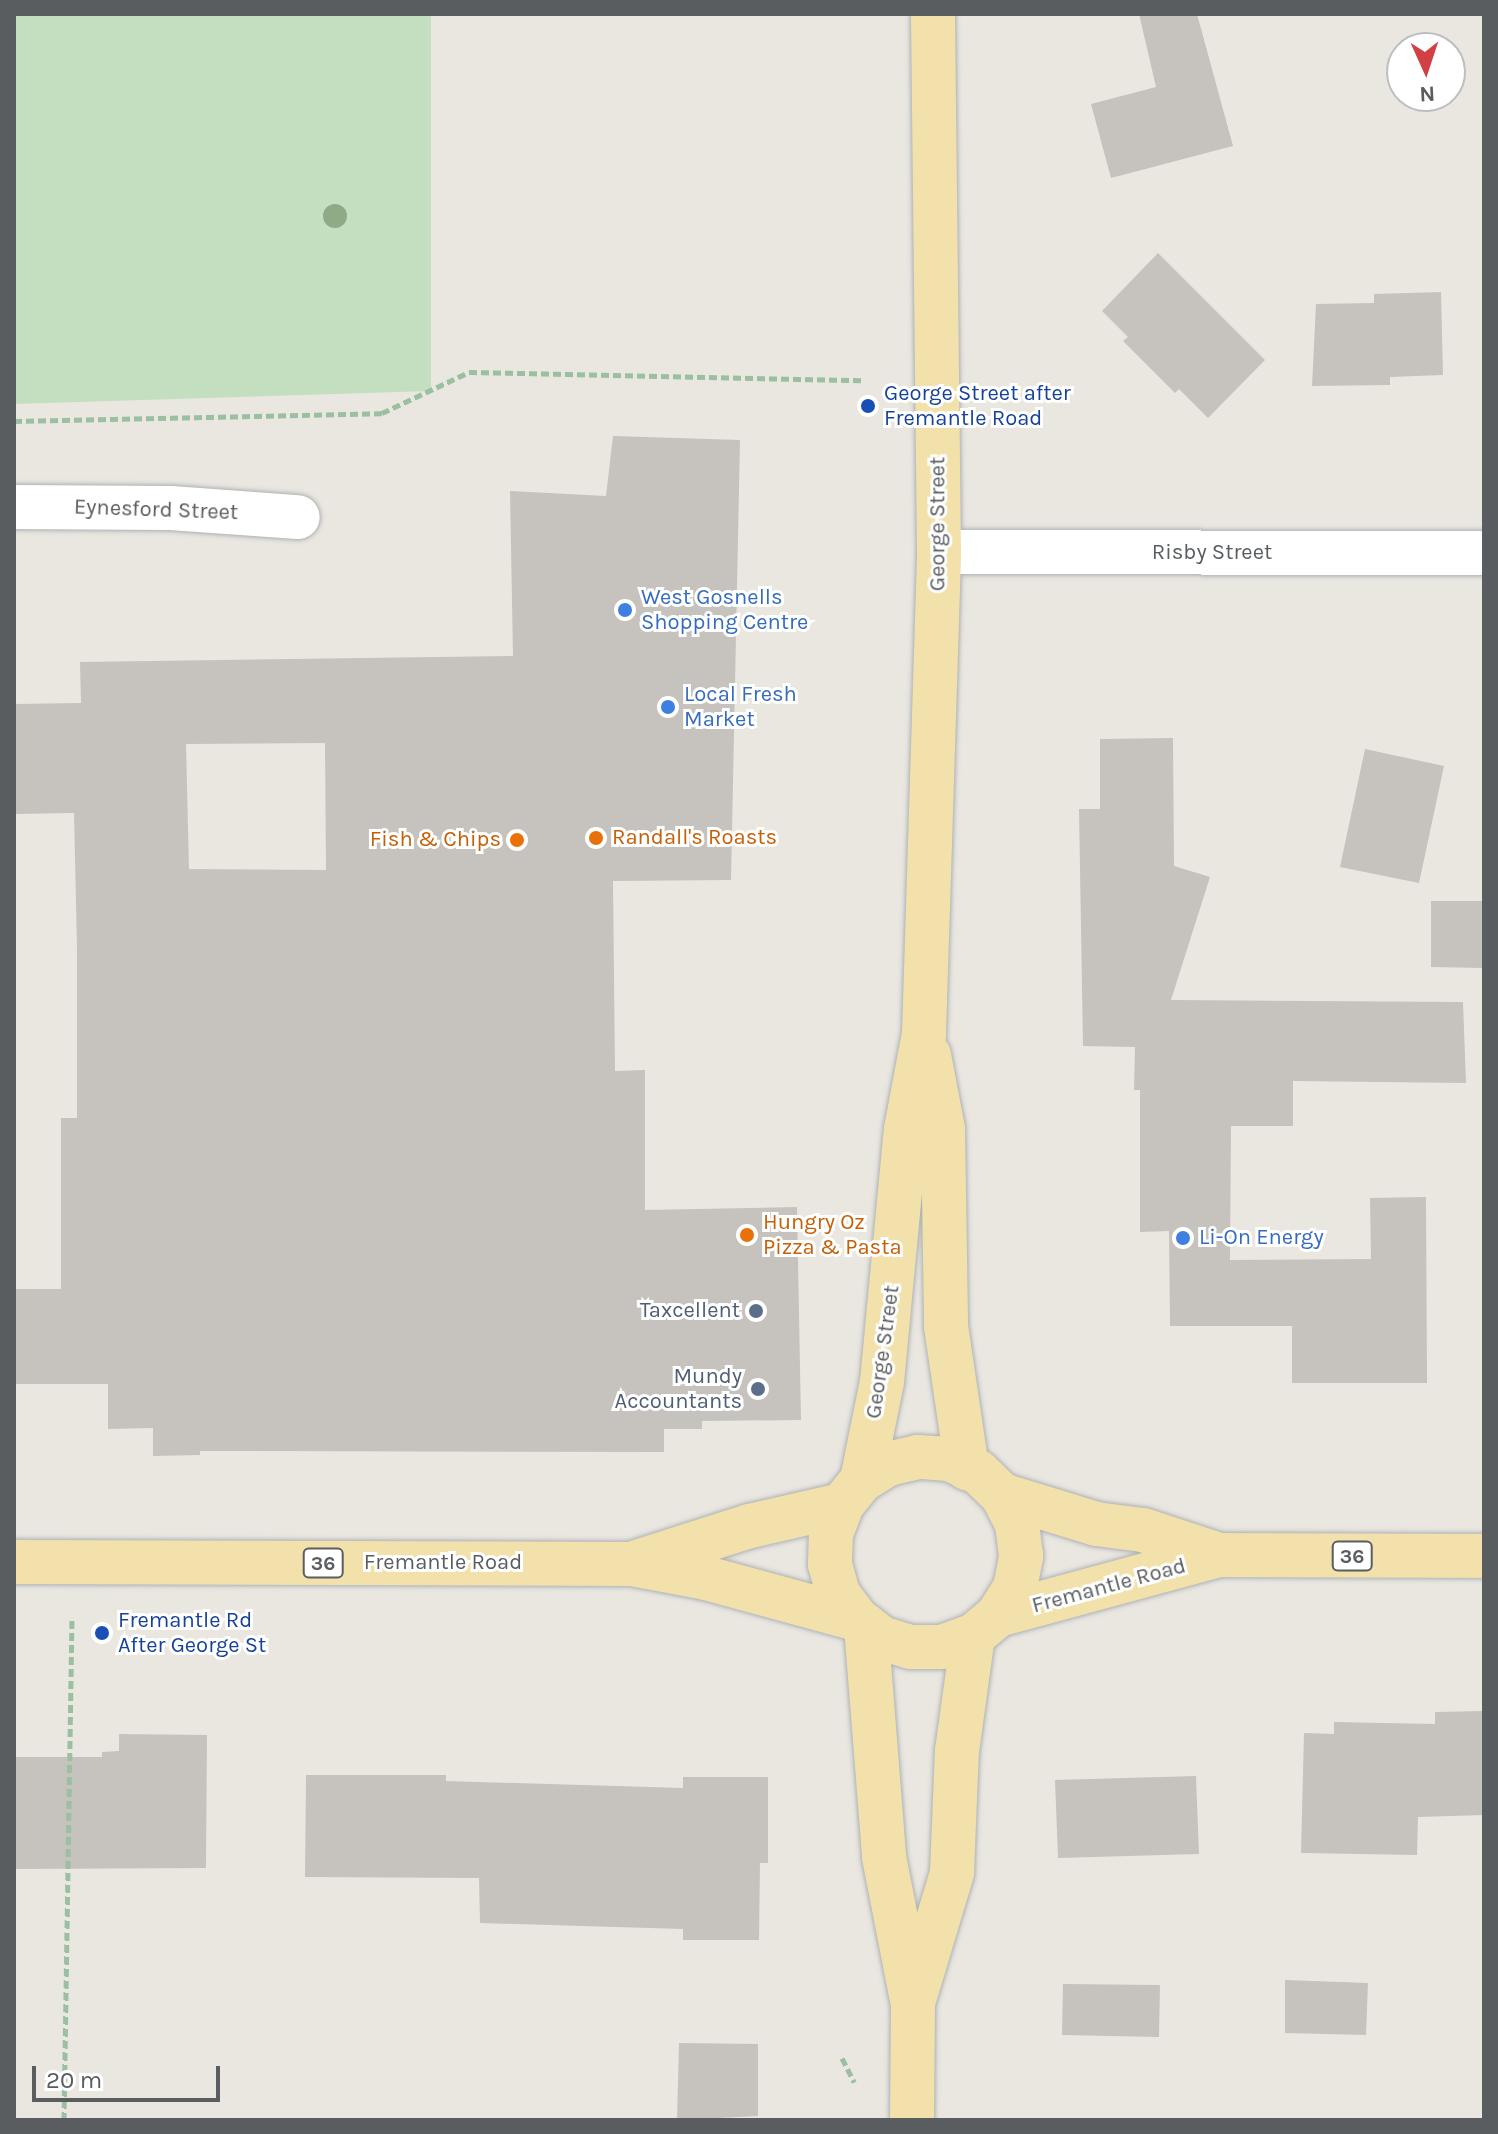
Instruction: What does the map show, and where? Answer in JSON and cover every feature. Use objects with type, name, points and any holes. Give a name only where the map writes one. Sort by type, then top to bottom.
[{"type":"main road","name":"George Street","points":[[852,1492],[882,1382],[906,1129],[924,1034],[939,552],[933,14]]},
{"type":"main road","name":"George Street","points":[[924,1034],[943,1129],[946,1326],[967,1468]]},
{"type":"main road","points":[[913,2005],[952,1873],[957,1751],[985,1626],[1015,1588],[1021,1556],[1017,1524],[1002,1495],[967,1468],[949,1459],[918,1457],[888,1464],[852,1492],[831,1533],[830,1564],[838,1594],[861,1623],[881,1638],[911,1647],[942,1647],[985,1626]]},
{"type":"main road","name":"Fremantle Road","points":[[631,1564],[852,1492]]},
{"type":"main road","name":"Fremantle Road","points":[[1002,1495],[1096,1524],[1143,1530],[1219,1555]]},
{"type":"main road","name":"Fremantle Road","points":[[985,1626],[1219,1555],[1484,1556]]},
{"type":"main road","name":"Fremantle Road","points":[[14,1562],[631,1564],[706,1578],[861,1623]]},
{"type":"main road","points":[[861,1623],[884,1857],[913,2005],[912,2120]]},
{"type":"street","name":"Eynesford Street","points":[[14,507],[171,508],[298,517]]},
{"type":"street","name":"Risby Street","points":[[939,552],[1484,553]]},
{"type":"path","points":[[14,421],[382,413],[469,372],[862,380]]},
{"type":"path","points":[[64,2120],[73,1562]]},
{"type":"green space","points":[[14,14],[431,14],[431,391],[14,404]]},
{"type":"building","points":[[1139,14],[1197,14],[1233,146],[1111,178],[1091,104],[1156,87]]},
{"type":"building","points":[[1158,253],[1265,360],[1208,418],[1179,389],[1175,393],[1123,341],[1128,337],[1102,311]]},
{"type":"building","points":[[1441,292],[1443,375],[1390,377],[1390,385],[1312,386],[1316,304],[1374,303],[1374,294]]},
{"type":"building","points":[[613,436],[740,440],[731,880],[613,881],[615,1071],[645,1070],[645,1210],[797,1207],[801,1420],[702,1421],[702,1429],[664,1429],[664,1452],[200,1451],[200,1455],[153,1456],[153,1428],[108,1429],[108,1384],[14,1384],[14,1289],[61,1289],[61,1118],[77,1118],[77,948],[74,813],[14,814],[14,704],[81,703],[80,662],[513,656],[510,491],[606,496]],"holes":[[[325,743],[326,870],[189,869],[186,744]]]},
{"type":"building","points":[[1173,738],[1174,866],[1210,877],[1171,1000],[1463,1002],[1466,1083],[1293,1081],[1293,1126],[1231,1126],[1230,1260],[1371,1259],[1370,1198],[1426,1197],[1427,1383],[1292,1383],[1292,1326],[1170,1326],[1169,1231],[1140,1232],[1140,1090],[1134,1090],[1135,1047],[1083,1046],[1079,809],[1100,809],[1100,739]]},
{"type":"building","points":[[1365,749],[1444,766],[1419,883],[1340,867]]},
{"type":"building","points":[[1431,901],[1482,901],[1482,968],[1431,967]]},
{"type":"building","points":[[1484,1711],[1484,1815],[1418,1817],[1417,1855],[1301,1853],[1304,1733],[1334,1734],[1334,1722],[1435,1724],[1435,1712]]},
{"type":"building","points":[[119,1734],[207,1735],[206,1868],[14,1869],[14,1757],[102,1757],[102,1752],[119,1751]]},
{"type":"building","points":[[306,1775],[446,1775],[446,1781],[683,1788],[683,1777],[768,1777],[768,1863],[760,1863],[759,1940],[683,1940],[683,1929],[480,1923],[479,1878],[305,1877]]},
{"type":"building","points":[[1196,1776],[1199,1854],[1058,1858],[1055,1780]]},
{"type":"building","points":[[1285,1980],[1368,1983],[1366,2035],[1285,2033]]},
{"type":"building","points":[[1063,1984],[1160,1985],[1159,2037],[1062,2035]]},
{"type":"building","points":[[679,2043],[758,2044],[758,2116],[677,2120]]},
{"type":"place","name":"George Street after Fremantle Road","points":[[868,406]]},
{"type":"place","name":"West Gosnells Shopping Centre","points":[[625,610]]},
{"type":"place","name":"Local Fresh Market","points":[[668,707]]},
{"type":"place","name":"Randall's Roasts","points":[[596,838]]},
{"type":"place","name":"Fish & Chips","points":[[517,840]]},
{"type":"place","name":"Hungry Oz Pizza & Pasta","points":[[747,1235]]},
{"type":"place","name":"Li-On Energy","points":[[1183,1238]]},
{"type":"place","name":"Taxcellent","points":[[756,1311]]},
{"type":"place","name":"Mundy Accountants","points":[[758,1389]]},
{"type":"place","name":"Fremantle Rd After George St","points":[[102,1633]]}]
